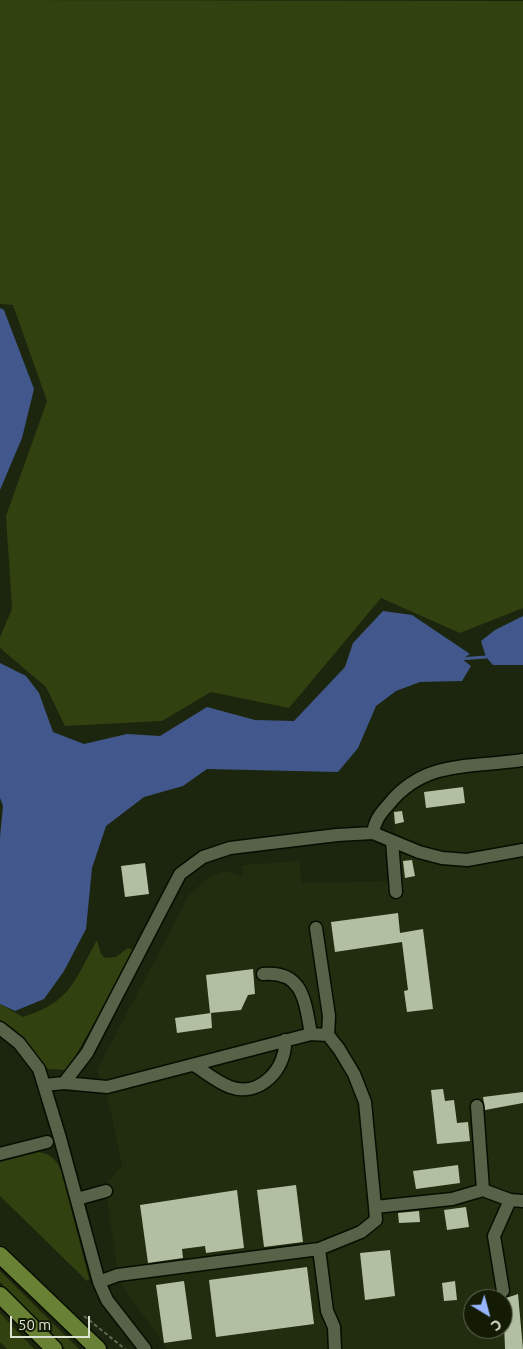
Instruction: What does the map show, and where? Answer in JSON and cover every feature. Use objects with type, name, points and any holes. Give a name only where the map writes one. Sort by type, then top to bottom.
[{"type":"main road","points":[[0,1255],[98,1349]]},
{"type":"main road","points":[[0,1295],[54,1349]]},
{"type":"street","points":[[373,834],[376,819],[397,794],[431,772],[455,766],[523,760]]},
{"type":"street","points":[[64,1083],[87,1053],[180,874],[203,857],[230,848],[337,835],[373,834],[442,858],[467,860],[523,850]]},
{"type":"street","points":[[392,841],[396,892]]},
{"type":"street","points":[[316,928],[329,1016],[328,1036]]},
{"type":"street","points":[[263,974],[277,973],[287,977],[297,986],[303,995],[311,1034]]},
{"type":"street","points":[[0,1028],[28,1053],[39,1069],[60,1138],[99,1282],[107,1300],[145,1349]]},
{"type":"street","points":[[45,1086],[64,1083],[107,1087],[311,1034],[328,1036],[339,1049],[354,1074],[365,1102],[376,1220],[361,1232],[319,1249],[118,1275],[99,1282]]},
{"type":"street","points":[[194,1065],[231,1087],[246,1089],[260,1085],[281,1066],[286,1052],[285,1040]]},
{"type":"street","points":[[477,1106],[483,1190]]},
{"type":"street","points":[[0,1154],[47,1142]]},
{"type":"street","points":[[375,1207],[452,1199],[483,1190],[517,1200],[494,1236],[503,1289]]},
{"type":"street","points":[[77,1199],[106,1191]]},
{"type":"street","points":[[319,1249],[327,1311],[334,1327],[335,1349]]},
{"type":"path","points":[[84,1316],[125,1349]]},
{"type":"shaded area","points":[[0,0],[523,1],[523,608],[460,633],[381,598],[289,708],[211,692],[162,721],[65,726],[46,687],[0,648],[0,637],[12,609],[6,516],[47,401],[13,305],[0,304]]},
{"type":"shaded area","points":[[523,765],[523,1349],[167,1349],[119,1281],[105,1185],[122,1166],[108,1099],[97,1070],[189,895],[210,876],[225,871],[243,877],[242,865],[299,861],[302,883],[401,881],[392,810],[403,796],[428,781],[460,772]]},
{"type":"shaded area","points":[[97,940],[101,954],[105,958],[116,957],[128,948],[136,951],[67,1070],[48,1069],[14,1029],[0,1020],[0,1004],[23,1017],[52,1004],[69,988]]},
{"type":"shaded area","points":[[39,1152],[53,1158],[61,1170],[89,1279],[87,1281],[0,1196],[0,1162]]},
{"type":"shaded area","points":[[0,1271],[79,1349],[65,1349],[0,1282]]},
{"type":"shaded area","points":[[0,1313],[34,1349],[7,1349],[0,1342]]},
{"type":"water","points":[[0,308],[4,310],[34,389],[22,438],[0,490]]},
{"type":"water","points":[[383,611],[412,615],[470,654],[462,659],[471,666],[462,681],[420,682],[396,691],[376,706],[358,748],[338,772],[207,769],[183,786],[144,797],[106,826],[92,868],[86,929],[64,971],[44,999],[15,1011],[0,1004],[0,837],[3,806],[0,798],[0,663],[26,676],[39,693],[53,732],[84,744],[127,734],[160,736],[207,707],[255,720],[294,721],[345,667],[353,643]]},
{"type":"water","points":[[523,616],[523,665],[493,665],[486,657],[481,641],[495,630]]},
{"type":"building","points":[[463,787],[465,803],[426,808],[424,792]]},
{"type":"building","points":[[402,811],[404,822],[395,824],[394,812]]},
{"type":"building","points":[[412,860],[415,876],[405,878],[403,861]]},
{"type":"building","points":[[145,863],[149,894],[125,897],[121,866]]},
{"type":"building","points":[[398,913],[400,933],[423,929],[433,1009],[407,1012],[404,991],[408,990],[402,942],[335,952],[331,922]]},
{"type":"building","points":[[253,969],[255,994],[248,995],[241,1010],[210,1013],[206,975]]},
{"type":"building","points":[[211,1013],[212,1028],[177,1033],[175,1018]]},
{"type":"building","points":[[443,1089],[445,1101],[454,1100],[457,1123],[468,1122],[470,1141],[437,1144],[431,1090]]},
{"type":"building","points":[[523,1092],[523,1103],[485,1110],[483,1097]]},
{"type":"building","points":[[458,1165],[460,1183],[416,1189],[413,1171]]},
{"type":"building","points":[[296,1185],[303,1242],[264,1247],[257,1190]]},
{"type":"building","points":[[237,1190],[244,1248],[206,1253],[205,1246],[182,1249],[183,1258],[148,1263],[140,1205]]},
{"type":"building","points":[[466,1207],[469,1227],[447,1230],[444,1210]]},
{"type":"building","points":[[419,1211],[420,1222],[399,1223],[398,1213]]},
{"type":"building","points":[[390,1250],[395,1296],[365,1300],[360,1253]]},
{"type":"building","points":[[307,1267],[314,1324],[216,1337],[209,1280]]},
{"type":"building","points":[[184,1281],[192,1339],[164,1343],[156,1285]]},
{"type":"building","points":[[455,1281],[457,1300],[444,1301],[442,1283]]},
{"type":"building","points":[[518,1294],[523,1349],[505,1349],[505,1339],[513,1339],[513,1296]]},
{"type":"waterway","points":[[459,659],[486,657],[489,654]]}]
